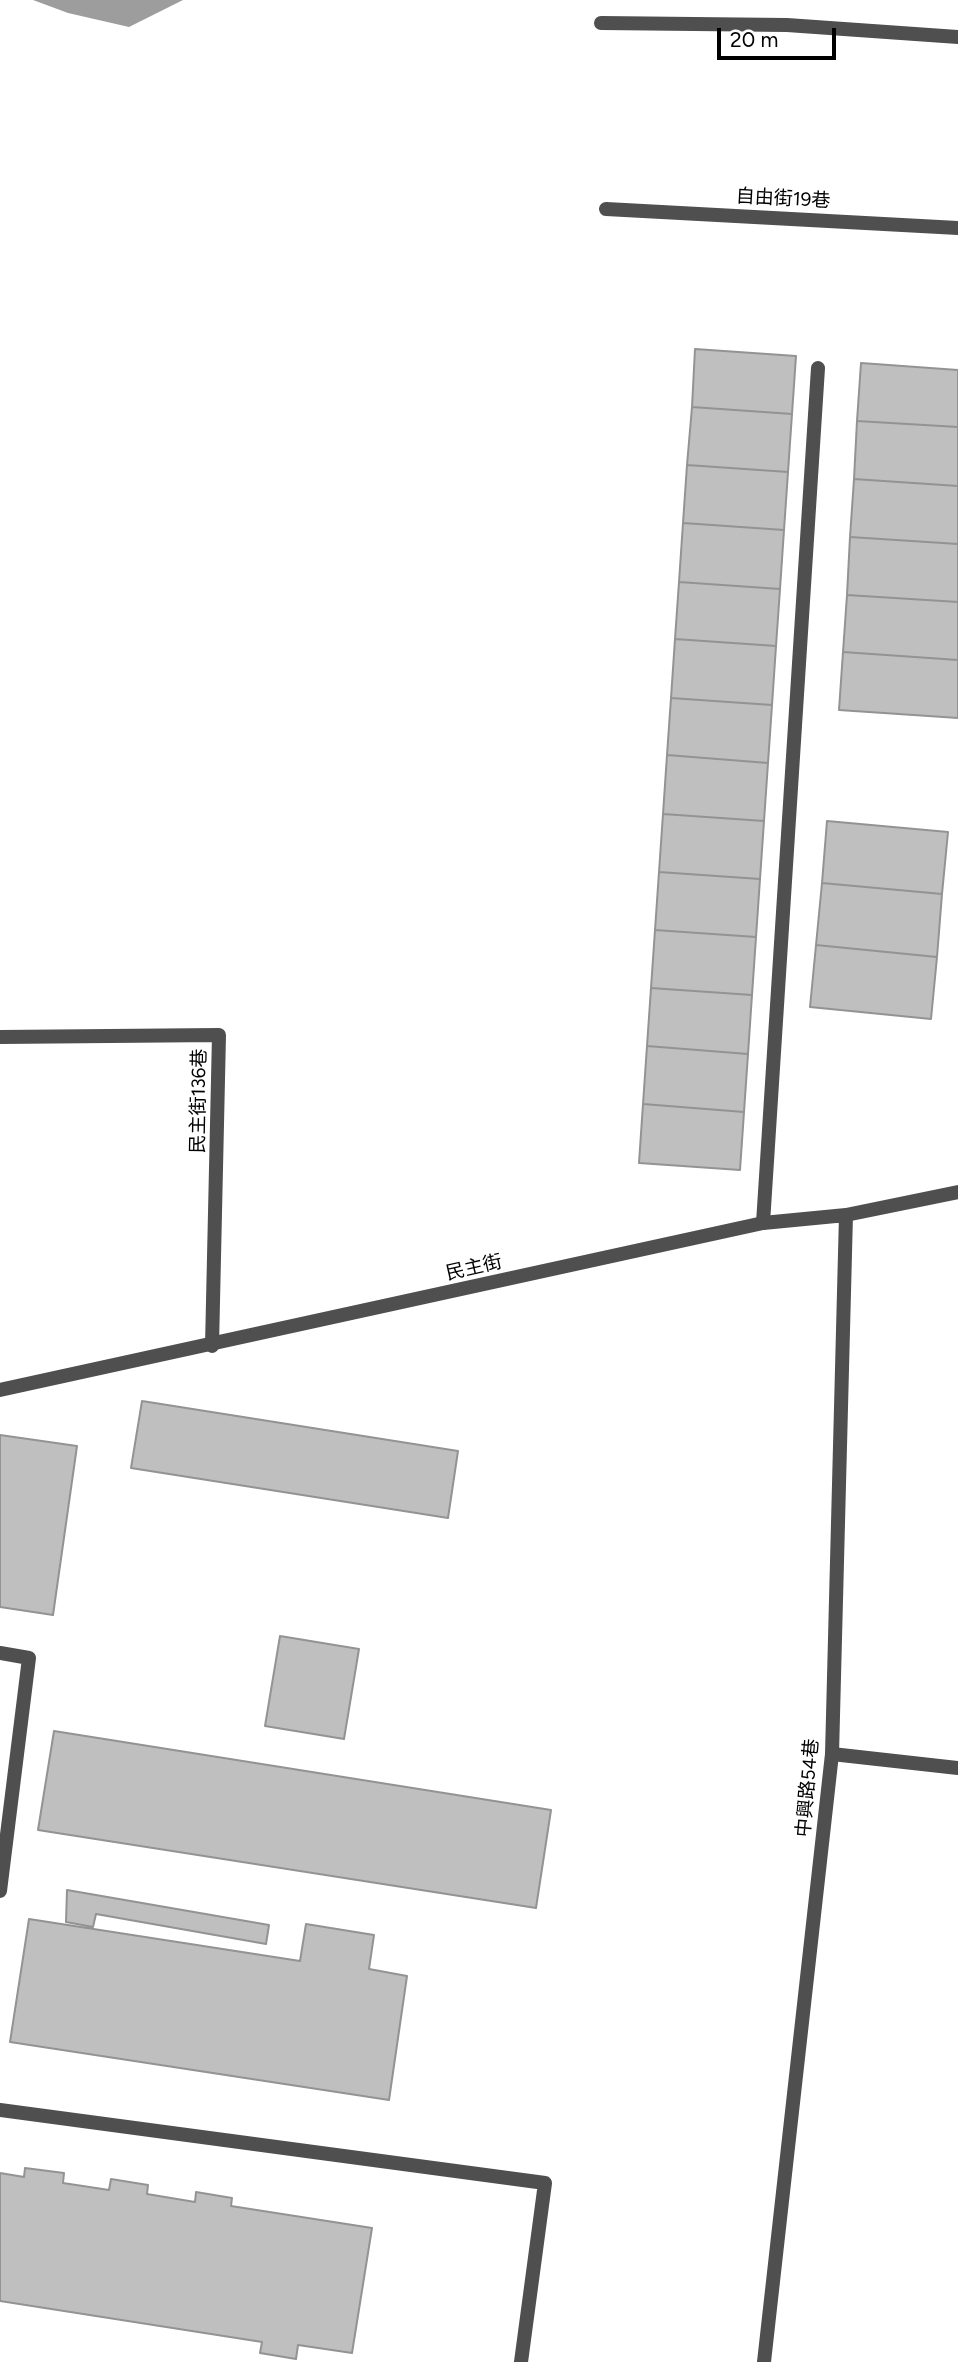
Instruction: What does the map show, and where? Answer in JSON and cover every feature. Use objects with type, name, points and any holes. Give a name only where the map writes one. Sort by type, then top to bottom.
[{"type":"street","points":[[601,23],[787,25],[958,37]]},
{"type":"street","name":"自由街19巷","points":[[606,209],[958,228]]},
{"type":"street","points":[[763,1223],[818,368]]},
{"type":"street","name":"民主街136巷","points":[[0,1037],[219,1035],[212,1346]]},
{"type":"street","name":"民主街","points":[[0,1391],[763,1223],[846,1215],[958,1192]]},
{"type":"street","name":"中興路54巷","points":[[764,2362],[832,1754],[846,1215]]},
{"type":"street","points":[[0,1653],[29,1658],[0,1891]]},
{"type":"street","points":[[832,1754],[958,1768]]},
{"type":"street","points":[[0,2109],[545,2183],[521,2362]]},
{"type":"shaded area","points":[[33,0],[183,0],[129,27],[68,13]]},
{"type":"building","points":[[695,349],[796,356],[792,414],[692,407]]},
{"type":"building","points":[[861,363],[958,370],[958,427],[857,421]]},
{"type":"building","points":[[692,407],[792,414],[788,472],[687,465]]},
{"type":"building","points":[[857,421],[958,427],[958,486],[854,479]]},
{"type":"building","points":[[687,465],[788,472],[784,530],[683,523]]},
{"type":"building","points":[[854,479],[958,486],[958,544],[850,537]]},
{"type":"building","points":[[683,523],[784,530],[780,589],[679,582]]},
{"type":"building","points":[[850,537],[958,544],[958,602],[847,595]]},
{"type":"building","points":[[679,582],[780,589],[776,646],[675,639]]},
{"type":"building","points":[[847,595],[958,602],[958,660],[843,652]]},
{"type":"building","points":[[675,639],[776,646],[772,705],[671,698]]},
{"type":"building","points":[[843,652],[958,660],[958,718],[839,710]]},
{"type":"building","points":[[671,698],[772,705],[768,763],[667,755]]},
{"type":"building","points":[[667,755],[768,763],[764,821],[663,814]]},
{"type":"building","points":[[663,814],[764,821],[760,879],[659,872]]},
{"type":"building","points":[[827,821],[948,832],[942,894],[822,883]]},
{"type":"building","points":[[659,872],[760,879],[756,937],[655,930]]},
{"type":"building","points":[[822,883],[942,894],[937,957],[816,945]]},
{"type":"building","points":[[655,930],[756,937],[752,995],[651,988]]},
{"type":"building","points":[[816,945],[937,957],[931,1019],[810,1007]]},
{"type":"building","points":[[651,988],[752,995],[748,1054],[647,1046]]},
{"type":"building","points":[[647,1046],[748,1054],[744,1112],[643,1104]]},
{"type":"building","points":[[643,1104],[744,1112],[740,1170],[639,1163]]},
{"type":"building","points":[[142,1401],[458,1451],[448,1518],[131,1468]]},
{"type":"building","points":[[0,1435],[77,1446],[53,1615],[0,1607]]},
{"type":"building","points":[[280,1636],[359,1649],[344,1739],[265,1726]]},
{"type":"building","points":[[54,1731],[551,1810],[536,1908],[38,1830]]},
{"type":"building","points":[[67,1890],[269,1925],[266,1944],[96,1914],[93,1927],[66,1922]]},
{"type":"building","points":[[29,1919],[300,1961],[306,1924],[374,1935],[369,1969],[407,1976],[389,2100],[10,2042]]},
{"type":"building","points":[[25,2168],[64,2173],[63,2183],[109,2190],[111,2179],[148,2185],[147,2194],[195,2202],[196,2192],[232,2198],[231,2206],[372,2228],[352,2353],[298,2345],[296,2359],[260,2353],[262,2342],[0,2301],[0,2173],[24,2177]]}]
